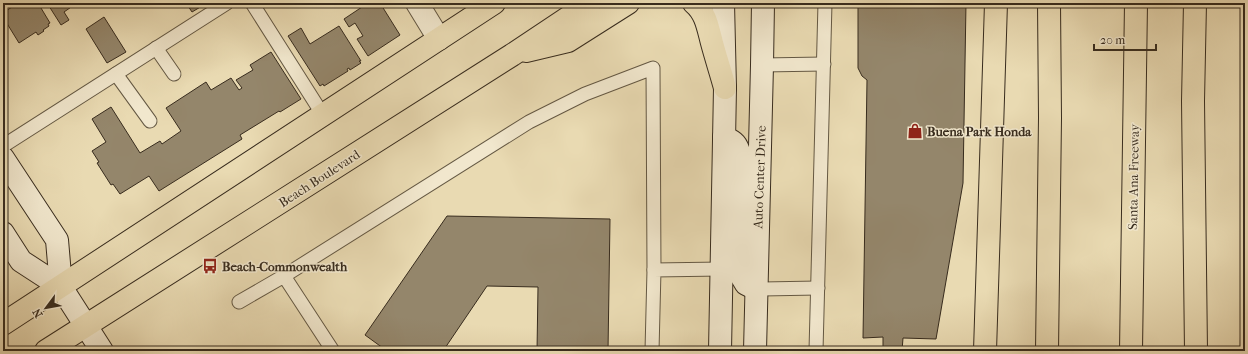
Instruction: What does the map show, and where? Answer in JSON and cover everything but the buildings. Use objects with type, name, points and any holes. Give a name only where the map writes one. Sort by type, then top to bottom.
[{"type":"main road","points":[[416,3],[439,39]]},
{"type":"main road","points":[[3,324],[494,3]]},
{"type":"main road","name":"Beach Boulevard","points":[[46,351],[512,55],[590,3]]},
{"type":"main road","points":[[512,55],[568,41],[628,3]]},
{"type":"main road","points":[[694,3],[699,7],[708,24],[725,88]]},
{"type":"main road","points":[[720,351],[725,88],[723,3]]},
{"type":"main road","name":"Auto Center Drive","points":[[755,351],[762,65],[762,3]]},
{"type":"main road","points":[[985,351],[996,3]]},
{"type":"main road","points":[[1047,351],[1050,118],[1049,3]]},
{"type":"main road","name":"Santa Ana Freeway","points":[[1131,351],[1136,3]]},
{"type":"main road","points":[[1195,3],[1193,101],[1196,351]]},
{"type":"main road","points":[[724,137],[733,141],[738,147],[740,155],[740,274],[746,284],[756,288]]},
{"type":"main road","points":[[3,158],[56,240],[61,287]]},
{"type":"main road","points":[[3,233],[21,261],[61,287],[102,351]]},
{"type":"lane","points":[[3,146],[227,3]]},
{"type":"lane","points":[[252,3],[323,115]]},
{"type":"lane","points":[[816,351],[825,3]]},
{"type":"lane","points":[[156,48],[174,74]]},
{"type":"lane","points":[[762,65],[824,64]]},
{"type":"lane","points":[[239,302],[284,276],[529,122],[585,94],[653,68],[654,270],[652,351]]},
{"type":"lane","points":[[116,74],[150,121]]},
{"type":"lane","points":[[654,270],[722,269]]},
{"type":"lane","points":[[284,276],[333,351]]},
{"type":"lane","points":[[756,288],[818,288]]},
{"type":"railway","points":[[1242,351],[1245,180]]},
{"type":"place","name":"Buena Park Honda","points":[[915,131]]},
{"type":"place","name":"Beach-Commonwealth","points":[[210,266]]}]
